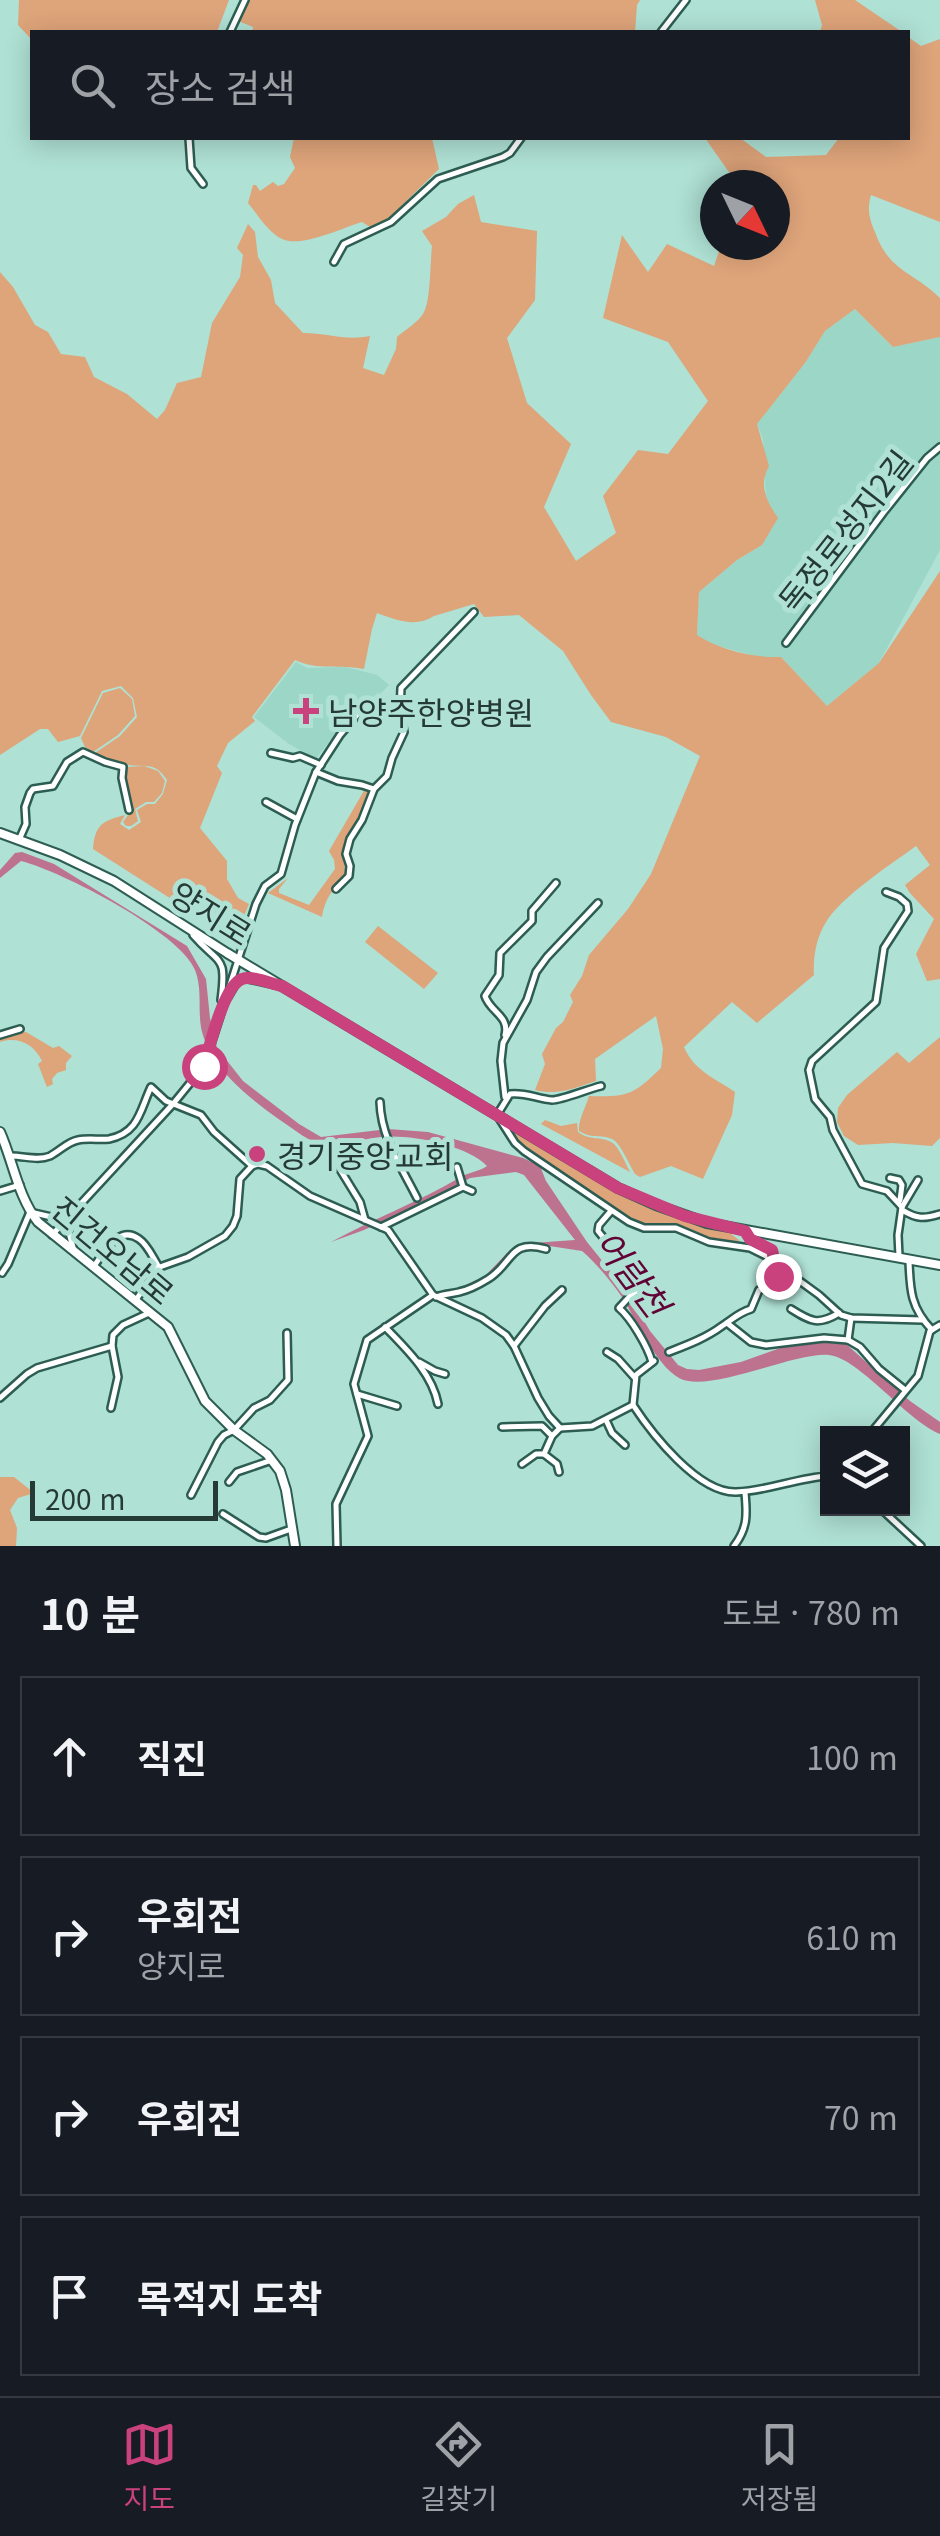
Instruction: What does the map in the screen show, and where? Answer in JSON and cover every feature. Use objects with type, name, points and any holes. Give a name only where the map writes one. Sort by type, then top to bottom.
[{"type":"street","points":[[231,30],[245,0]]},
{"type":"street","points":[[664,30],[686,0]]},
{"type":"street","points":[[189,140],[191,168],[203,184]]},
{"type":"street","points":[[334,262],[344,244],[391,222],[438,179],[503,158],[520,140]]},
{"type":"street","name":"독정로성지2길","points":[[786,643],[883,512],[906,488],[926,458],[940,447]]},
{"type":"street","points":[[336,889],[350,876],[348,847],[374,790],[387,776],[404,732],[400,688],[474,612]]},
{"type":"street","points":[[52,1235],[204,1066],[256,904],[266,886],[280,874],[316,772],[357,715]]},
{"type":"street","points":[[20,840],[30,793],[53,786],[67,762],[82,752],[123,767],[128,810]]},
{"type":"street","points":[[271,753],[300,756],[321,765]]},
{"type":"street","points":[[316,772],[374,790]]},
{"type":"street","points":[[266,802],[297,820]]},
{"type":"street","name":"양지로","points":[[0,833],[100,874],[618,1188],[685,1216],[745,1231],[940,1265]]},
{"type":"street","points":[[505,1100],[501,1061],[507,1028],[485,996],[498,975],[500,953],[532,921],[532,911],[556,883]]},
{"type":"street","points":[[886,892],[899,897],[908,911],[884,948],[876,1002],[808,1070],[815,1099],[830,1117],[862,1184],[887,1191],[914,1218],[940,1214]]},
{"type":"street","points":[[503,1043],[527,1000],[536,972],[598,904]]},
{"type":"street","points":[[184,926],[222,964],[220,1013]]},
{"type":"street","points":[[220,1013],[240,979],[282,986]]},
{"type":"street","points":[[0,1034],[20,1029]]},
{"type":"street","points":[[602,1086],[580,1090],[561,1100],[510,1094],[497,1114],[524,1151],[611,1211],[644,1228],[676,1228],[718,1244],[750,1248],[774,1260],[839,1313],[851,1318],[922,1320]]},
{"type":"street","points":[[11,1156],[42,1158],[77,1140],[124,1133],[143,1112],[151,1087],[166,1101],[201,1115],[252,1166]]},
{"type":"street","points":[[380,1102],[386,1141],[417,1198]]},
{"type":"street","name":"진건오남로","points":[[0,1132],[30,1212],[52,1235],[168,1326],[205,1401],[272,1460]]},
{"type":"street","points":[[333,1158],[367,1221]]},
{"type":"street","points":[[136,1300],[159,1267],[188,1257],[224,1236],[237,1216],[240,1179],[252,1166],[267,1166],[310,1196],[381,1227],[393,1236],[435,1296],[482,1318],[506,1335],[538,1398],[560,1428]]},
{"type":"street","points":[[457,1167],[464,1186],[472,1190]]},
{"type":"street","points":[[890,1178],[899,1180],[902,1186],[898,1235],[910,1288],[917,1313],[932,1330]]},
{"type":"street","points":[[901,1207],[918,1180]]},
{"type":"street","points":[[0,1191],[20,1185]]},
{"type":"street","points":[[381,1227],[464,1186]]},
{"type":"street","points":[[606,1242],[598,1231],[611,1211]]},
{"type":"street","points":[[2,1273],[30,1212],[56,1218],[71,1215]]},
{"type":"street","points":[[71,1215],[68,1229],[74,1251]]},
{"type":"street","points":[[745,1231],[750,1239],[772,1250],[774,1260]]},
{"type":"street","points":[[94,1266],[118,1236],[127,1235],[140,1239],[159,1267]]},
{"type":"street","points":[[337,1546],[336,1504],[368,1436],[354,1384],[367,1340],[435,1296],[458,1292],[489,1279],[522,1247],[546,1249]]},
{"type":"street","points":[[669,1352],[697,1341],[750,1309],[759,1290],[772,1285],[782,1268]]},
{"type":"street","points":[[652,1282],[618,1308],[629,1317],[653,1362],[635,1378],[633,1405],[663,1445],[723,1491],[776,1487],[820,1476]]},
{"type":"street","points":[[514,1346],[562,1290]]},
{"type":"street","points":[[791,1309],[810,1321],[828,1320],[839,1313]]},
{"type":"street","points":[[111,1408],[118,1376],[113,1335],[123,1325],[152,1312]]},
{"type":"street","points":[[848,1340],[851,1318]]},
{"type":"street","points":[[727,1323],[751,1342],[766,1345],[824,1338],[848,1340],[905,1390]]},
{"type":"street","points":[[876,1426],[918,1376],[932,1330],[940,1325]]},
{"type":"street","points":[[385,1327],[416,1361],[438,1404]]},
{"type":"street","points":[[191,1495],[218,1442],[254,1408],[270,1400],[288,1380],[287,1334]]},
{"type":"street","points":[[0,1398],[37,1368],[112,1346]]},
{"type":"street","points":[[607,1352],[635,1378]]},
{"type":"street","points":[[416,1361],[445,1374]]},
{"type":"street","points":[[357,1394],[397,1406]]},
{"type":"street","points":[[544,1454],[560,1428],[592,1426],[633,1405]]},
{"type":"street","points":[[606,1420],[625,1446]]},
{"type":"street","points":[[502,1426],[542,1426],[552,1436]]},
{"type":"street","points":[[522,1464],[536,1454],[544,1454],[557,1464],[559,1472]]},
{"type":"street","points":[[229,1482],[236,1472],[272,1460],[284,1480],[295,1546]]},
{"type":"street","points":[[734,1546],[743,1535],[747,1518],[744,1491]]},
{"type":"street","points":[[223,1514],[259,1537],[291,1529]]},
{"type":"street","points":[[889,1516],[921,1546]]},
{"type":"shaded area","points":[[19,0],[229,0],[218,30],[30,30],[30,38],[18,25]]},
{"type":"shaded area","points":[[246,0],[640,0],[635,30],[252,30],[238,21]]},
{"type":"shaded area","points":[[815,0],[855,0],[899,30],[821,30]]},
{"type":"shaded area","points":[[910,38],[921,46],[940,39],[940,222],[871,195],[869,213],[887,256],[940,298],[940,337],[893,347],[855,309],[825,331],[757,424],[769,466],[765,493],[778,518],[762,545],[699,592],[697,635],[737,652],[781,657],[827,706],[879,663],[940,571],[940,979],[927,981],[916,954],[934,919],[905,885],[930,865],[916,846],[867,881],[833,912],[818,941],[814,975],[757,1023],[732,1002],[684,1047],[699,1068],[735,1092],[732,1115],[703,1179],[671,1166],[640,1177],[615,1141],[584,1133],[579,1127],[589,1096],[630,1092],[661,1068],[663,1049],[656,1016],[595,1059],[596,1081],[559,1092],[535,1090],[545,1064],[542,1054],[573,1002],[570,995],[589,955],[628,909],[651,874],[700,756],[666,737],[611,722],[563,651],[519,615],[484,617],[474,604],[420,622],[377,613],[364,669],[295,660],[252,717],[255,721],[228,743],[217,766],[222,773],[200,828],[227,861],[227,879],[238,898],[249,904],[236,935],[205,916],[198,916],[93,849],[98,829],[105,822],[125,815],[120,824],[129,830],[141,822],[137,810],[155,804],[167,780],[154,768],[125,764],[95,753],[120,736],[137,717],[133,698],[121,686],[102,691],[80,736],[58,742],[48,729],[40,729],[0,755],[0,272],[35,325],[48,332],[61,354],[85,357],[94,377],[127,394],[157,419],[177,383],[201,377],[212,323],[240,277],[243,255],[237,248],[248,224],[255,232],[258,257],[271,280],[275,303],[303,333],[370,336],[363,368],[384,375],[397,337],[426,308],[432,246],[422,231],[474,195],[481,222],[537,231],[535,300],[507,338],[527,403],[571,444],[544,507],[576,561],[616,533],[603,496],[638,450],[668,454],[708,401],[668,342],[603,318],[622,235],[648,272],[667,244],[714,266],[716,260],[790,260],[790,170],[727,170],[706,140],[743,140],[766,157],[826,155],[837,140],[910,140]]},
{"type":"shaded area","points":[[294,140],[432,140],[439,169],[389,218],[370,227],[362,222],[310,239],[290,241],[272,232],[248,203],[253,185],[260,191],[273,182],[278,186],[284,184],[295,168],[290,157]]},
{"type":"shaded area","points":[[855,309],[893,347],[940,337],[940,550],[879,663],[827,706],[781,657],[763,658],[711,644],[697,635],[699,592],[762,545],[766,500],[763,439],[757,424],[825,331]]},
{"type":"shaded area","name":"남양주한양병원","points":[[296,662],[307,668],[346,667],[377,675],[389,685],[348,716],[316,759],[254,717]]},
{"type":"shaded area","points":[[120,688],[132,699],[135,716],[118,735],[93,752],[81,738],[103,693]]},
{"type":"shaded area","points":[[144,766],[158,771],[165,781],[162,793],[154,802],[135,809],[138,821],[126,826],[123,822],[131,811],[127,767]]},
{"type":"shaded area","points":[[365,789],[369,795],[344,847],[345,875],[328,899],[322,917],[268,893],[288,878],[279,893],[309,905],[335,869],[329,851]]},
{"type":"shaded area","points":[[15,853],[54,864],[187,946],[206,979],[217,1048],[243,1081],[299,1124],[321,1137],[388,1129],[428,1132],[540,1166],[587,1242],[678,1365],[699,1370],[741,1362],[786,1346],[810,1342],[846,1344],[940,1422],[940,1434],[912,1416],[854,1366],[829,1355],[710,1381],[679,1378],[654,1353],[622,1297],[582,1251],[518,1246],[489,1277],[463,1290],[436,1294],[485,1276],[518,1244],[575,1240],[524,1175],[516,1172],[470,1178],[331,1242],[487,1166],[466,1152],[422,1139],[381,1137],[331,1144],[303,1136],[244,1092],[218,1064],[202,1032],[197,978],[185,955],[144,921],[39,867],[21,861],[0,878],[0,870]]},
{"type":"shaded area","points":[[378,926],[438,973],[424,989],[365,942]]},
{"type":"shaded area","points":[[19,1032],[53,1048],[59,1046],[72,1056],[66,1070],[52,1079],[53,1084],[47,1087],[38,1064],[42,1061],[30,1046],[13,1040],[0,1042],[0,1038]]},
{"type":"shaded area","points":[[940,1037],[940,1138],[932,1146],[858,1145],[844,1136],[837,1122],[838,1108],[847,1095],[897,1052],[909,1063]]},
{"type":"shaded area","points":[[545,1120],[561,1126],[577,1123],[582,1135],[611,1142],[630,1172],[541,1124]]},
{"type":"shaded area","points":[[510,1130],[633,1200],[730,1233],[740,1241],[711,1240],[676,1226],[645,1225],[523,1146]]},
{"type":"shaded area","points":[[0,1477],[14,1477],[34,1493],[18,1498],[10,1510],[17,1528],[16,1546],[0,1546]]},
{"type":"place","name":"남양주한양병원","points":[[306,711]]},
{"type":"place","name":"경기중앙교회","points":[[257,1154]]},
{"type":"route","points":[[204,1066],[220,1013],[236,983],[247,978],[282,986],[618,1188],[685,1216],[745,1231],[750,1239],[768,1246],[775,1254],[775,1263],[782,1268],[778,1276]]},
{"type":"water label","name":"어람천","points":[[634,1272]]}]
